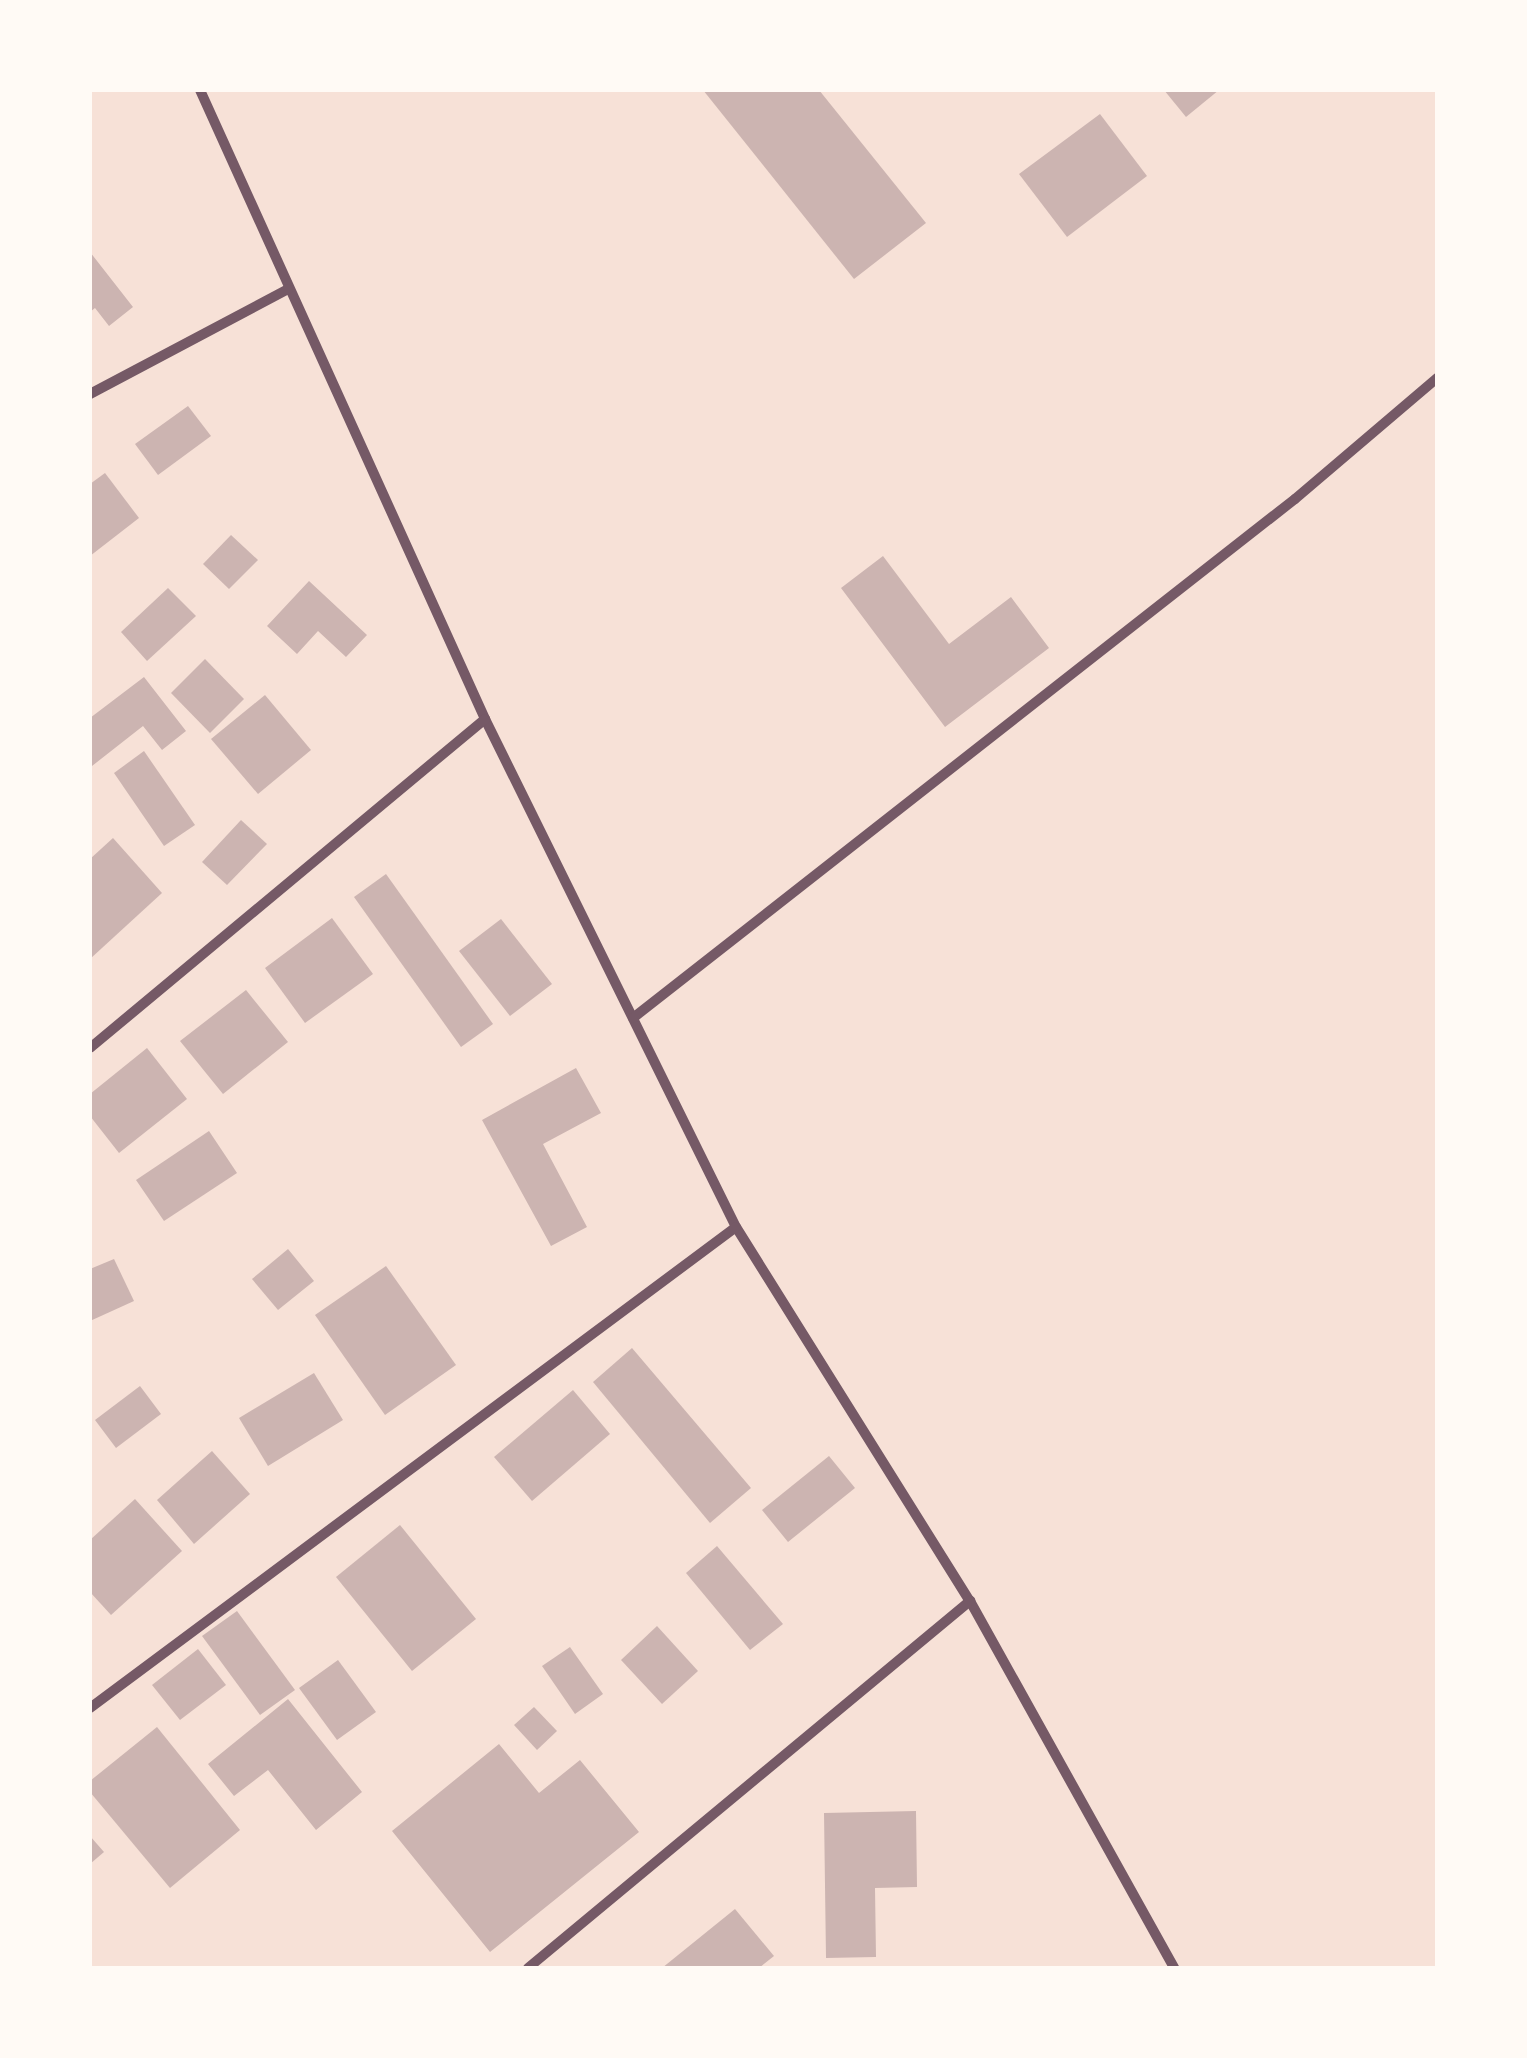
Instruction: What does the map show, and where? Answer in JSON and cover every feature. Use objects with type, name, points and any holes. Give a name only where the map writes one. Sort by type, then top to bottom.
[{"type":"street","points":[[200,90],[485,720],[736,1227],[970,1601],[1174,1968]]},
{"type":"street","points":[[90,394],[288,289]]},
{"type":"street","points":[[633,1018],[1280,511],[1437,378]]},
{"type":"street","points":[[90,1048],[485,720]]},
{"type":"street","points":[[90,1708],[736,1227]]},
{"type":"street","points":[[528,1968],[970,1601]]},
{"type":"building","points":[[703,90],[819,90],[926,223],[854,279]]},
{"type":"building","points":[[1164,90],[1219,90],[1186,117]]},
{"type":"building","points":[[1100,114],[1147,176],[1067,237],[1019,174]]},
{"type":"building","points":[[90,252],[133,307],[109,326],[95,308],[90,312]]},
{"type":"building","points":[[188,406],[211,436],[158,475],[135,444]]},
{"type":"building","points":[[105,473],[139,518],[90,556],[90,484]]},
{"type":"building","points":[[231,535],[258,560],[229,589],[203,564]]},
{"type":"building","points":[[883,556],[949,644],[1011,597],[1049,648],[945,727],[841,588]]},
{"type":"building","points":[[309,581],[367,635],[346,657],[318,631],[297,654],[267,626]]},
{"type":"building","points":[[168,588],[196,616],[147,661],[121,632]]},
{"type":"building","points":[[205,659],[244,699],[210,733],[171,693]]},
{"type":"building","points":[[144,677],[186,731],[162,750],[143,726],[92,766],[90,718]]},
{"type":"building","points":[[265,695],[311,750],[258,794],[211,739]]},
{"type":"building","points":[[144,751],[195,825],[164,846],[114,773]]},
{"type":"building","points":[[241,820],[267,844],[227,885],[202,862]]},
{"type":"building","points":[[113,838],[162,893],[90,959],[90,859]]},
{"type":"building","points":[[386,874],[493,1024],[461,1047],[354,897]]},
{"type":"building","points":[[332,918],[373,974],[305,1023],[265,968]]},
{"type":"building","points":[[501,919],[552,984],[510,1016],[459,951]]},
{"type":"building","points":[[246,990],[288,1042],[223,1094],[180,1041]]},
{"type":"building","points":[[147,1048],[187,1099],[119,1153],[90,1116],[90,1094]]},
{"type":"building","points":[[576,1068],[601,1113],[543,1144],[587,1227],[551,1246],[482,1120]]},
{"type":"building","points":[[209,1131],[237,1173],[164,1221],[136,1180]]},
{"type":"building","points":[[288,1249],[314,1281],[278,1310],[252,1279]]},
{"type":"building","points":[[114,1259],[134,1301],[90,1321],[90,1269]]},
{"type":"building","points":[[386,1266],[456,1365],[385,1415],[315,1315]]},
{"type":"building","points":[[632,1348],[751,1488],[710,1523],[593,1382]]},
{"type":"building","points":[[314,1373],[343,1420],[268,1466],[239,1418]]},
{"type":"building","points":[[140,1386],[161,1414],[116,1448],[95,1420]]},
{"type":"building","points":[[573,1390],[610,1434],[532,1501],[494,1457]]},
{"type":"building","points":[[212,1451],[250,1494],[194,1544],[157,1500]]},
{"type":"building","points":[[829,1456],[855,1488],[788,1542],[762,1510]]},
{"type":"building","points":[[135,1499],[182,1551],[111,1615],[90,1592],[90,1540]]},
{"type":"building","points":[[400,1525],[476,1619],[412,1671],[336,1577]]},
{"type":"building","points":[[717,1546],[783,1624],[750,1650],[686,1573]]},
{"type":"building","points":[[237,1611],[295,1690],[260,1715],[202,1636]]},
{"type":"building","points":[[657,1626],[698,1671],[662,1704],[621,1660]]},
{"type":"building","points":[[570,1647],[603,1694],[575,1714],[542,1666]]},
{"type":"building","points":[[198,1649],[226,1685],[180,1720],[152,1685]]},
{"type":"building","points":[[338,1660],[376,1712],[337,1740],[299,1688]]},
{"type":"building","points":[[288,1699],[362,1792],[316,1830],[268,1770],[234,1796],[208,1764]]},
{"type":"building","points":[[534,1707],[557,1731],[537,1750],[514,1725]]},
{"type":"building","points":[[157,1727],[240,1830],[170,1888],[90,1792],[90,1781]]},
{"type":"building","points":[[499,1744],[539,1793],[580,1760],[639,1832],[490,1952],[392,1831]]},
{"type":"building","points":[[916,1811],[917,1887],[875,1888],[876,1957],[826,1958],[824,1813]]},
{"type":"building","points":[[90,1836],[104,1852],[90,1864]]},
{"type":"building","points":[[735,1909],[774,1956],[759,1968],[662,1968]]}]
